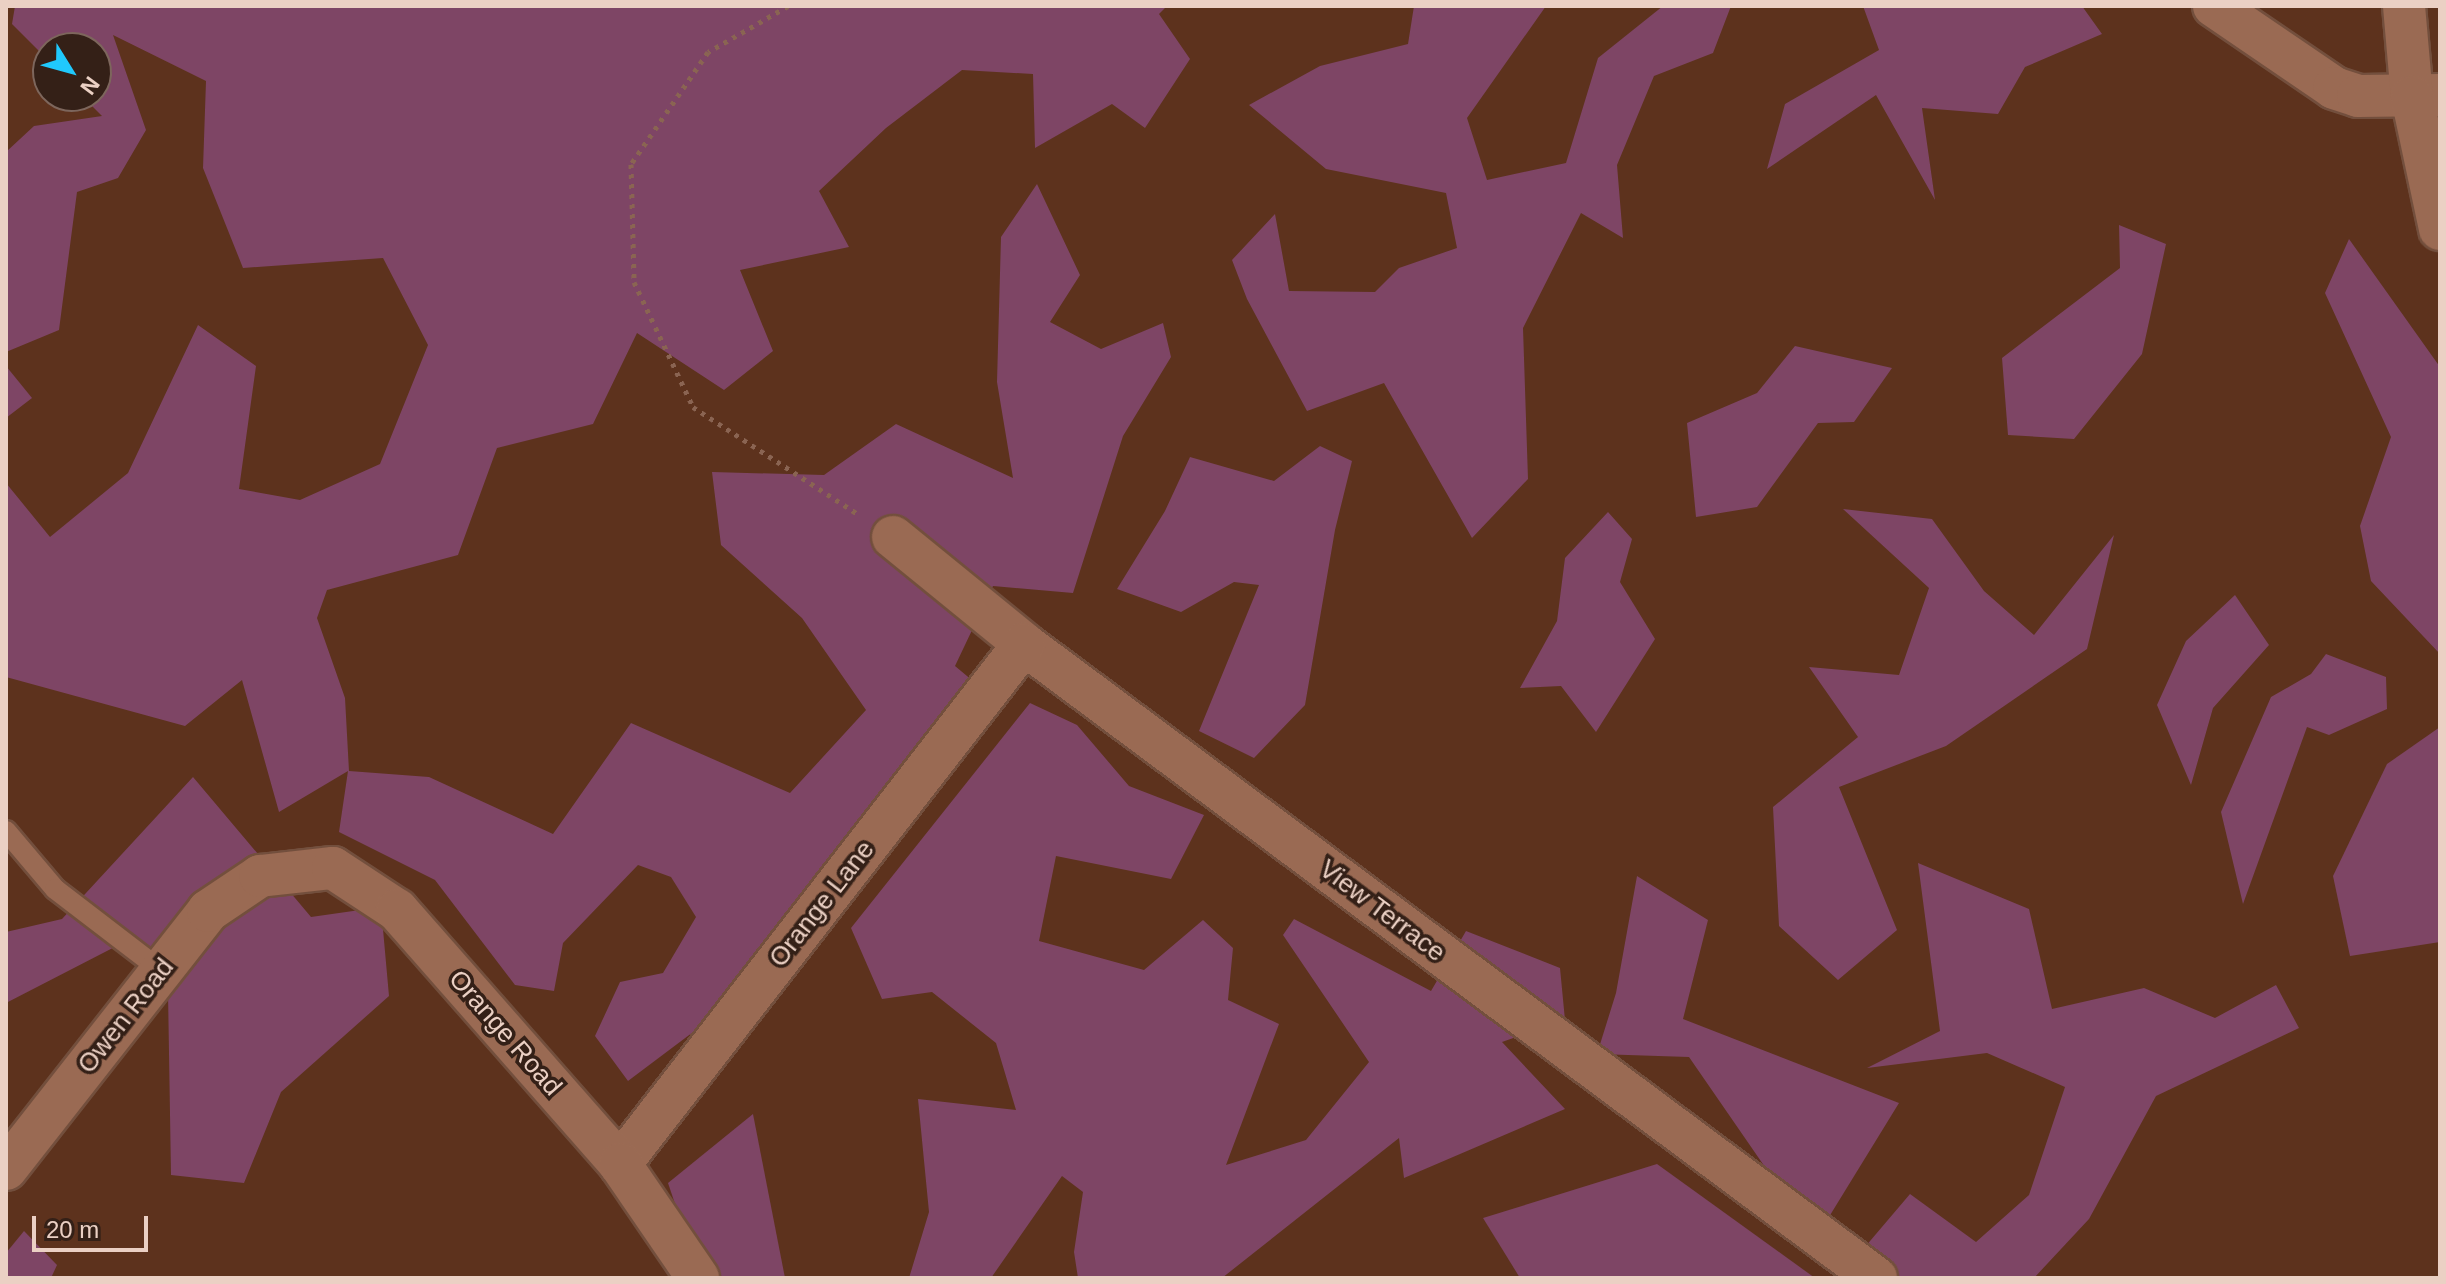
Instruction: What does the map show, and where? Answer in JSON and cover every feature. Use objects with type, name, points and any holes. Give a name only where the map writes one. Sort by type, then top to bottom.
[{"type":"street","points":[[2214,6],[2334,88],[2358,96],[2426,96]]},
{"type":"street","points":[[2404,6],[2426,96],[2440,229]]},
{"type":"street","name":"View Terrace","points":[[893,537],[1024,644],[1876,1278]]},
{"type":"street","name":"Orange Lane","points":[[620,1164],[1024,644]]},
{"type":"street","name":"Orange Road","points":[[260,876],[333,868],[397,910],[620,1164],[698,1278]]},
{"type":"street","name":"Owen Road","points":[[6,1169],[208,911],[260,876]]},
{"type":"lane","points":[[6,831],[55,889],[162,971]]},
{"type":"path","points":[[788,6],[708,52],[631,164],[634,282],[693,407],[893,537]]},
{"type":"shaded area","points":[[15,6],[1167,6],[1159,14],[1190,59],[1145,128],[1112,104],[1035,148],[1033,74],[962,70],[886,128],[819,191],[849,247],[740,270],[773,351],[724,390],[637,333],[593,424],[497,448],[458,555],[327,590],[317,618],[345,698],[349,771],[429,777],[553,834],[631,723],[790,793],[866,710],[802,618],[721,545],[712,472],[824,475],[896,424],[1013,478],[997,382],[1001,237],[1037,184],[1080,275],[1050,322],[1101,349],[1163,323],[1171,357],[1123,436],[1073,593],[993,586],[955,666],[991,696],[749,990],[628,1081],[595,1036],[620,982],[663,973],[696,917],[671,877],[638,865],[563,943],[554,991],[515,985],[435,880],[339,832],[348,771],[279,812],[242,680],[185,726],[6,677],[6,483],[50,537],[128,473],[198,325],[256,366],[239,489],[300,500],[380,464],[428,345],[383,258],[243,268],[203,168],[206,81],[113,35],[146,130],[118,178],[77,192],[59,330],[6,352],[6,152],[34,126],[102,116],[98,112],[112,112],[112,32],[32,32],[32,44],[12,24]]},
{"type":"shaded area","points":[[1414,6],[1546,6],[1467,118],[1487,180],[1566,163],[1598,58],[1663,6],[1731,6],[1713,53],[1654,76],[1617,165],[1623,238],[1581,213],[1523,328],[1528,479],[1472,538],[1384,383],[1307,411],[1247,299],[1232,260],[1275,214],[1289,291],[1375,292],[1399,268],[1457,248],[1446,193],[1326,169],[1249,105],[1320,66],[1408,44]]},
{"type":"shaded area","points":[[1863,6],[2082,6],[2102,34],[2025,67],[1998,114],[1922,108],[1935,200],[1876,95],[1767,169],[1785,104],[1879,50]]},
{"type":"shaded area","points":[[2119,225],[2166,244],[2142,354],[2074,439],[2008,435],[2002,358],[2120,268]]},
{"type":"shaded area","points":[[2349,239],[2440,367],[2440,654],[2371,581],[2360,526],[2391,437],[2325,293]]},
{"type":"shaded area","points":[[1795,346],[1892,368],[1854,422],[1818,423],[1757,507],[1696,517],[1687,423],[1757,393]]},
{"type":"shaded area","points":[[6,366],[32,398],[6,418]]},
{"type":"shaded area","points":[[1320,446],[1352,461],[1335,530],[1305,705],[1254,758],[1199,731],[1259,585],[1234,582],[1181,612],[1117,589],[1165,511],[1190,457],[1274,481]]},
{"type":"shaded area","points":[[1843,509],[1932,519],[1984,591],[2034,635],[2114,535],[2087,649],[1946,746],[1839,787],[1897,930],[1838,980],[1779,926],[1773,807],[1858,737],[1809,667],[1899,675],[1929,588]]},
{"type":"shaded area","points":[[1608,512],[1632,539],[1620,582],[1655,639],[1596,732],[1561,686],[1520,688],[1557,621],[1565,558]]},
{"type":"shaded area","points":[[2235,595],[2269,645],[2213,708],[2191,785],[2157,705],[2186,641]]},
{"type":"shaded area","points":[[2326,654],[2386,677],[2387,709],[2329,735],[2307,727],[2243,904],[2221,812],[2271,697],[2311,674]]},
{"type":"shaded area","points":[[1030,703],[1077,725],[1129,786],[1204,815],[1171,879],[1056,856],[1039,941],[1144,970],[1203,920],[1233,948],[1228,1000],[1279,1024],[1226,1165],[1306,1140],[1369,1062],[1283,935],[1294,919],[1431,991],[1466,931],[1560,968],[1565,1020],[1502,1042],[1565,1109],[1404,1178],[1399,1138],[1222,1278],[1078,1278],[1074,1252],[1083,1192],[1062,1176],[991,1278],[909,1278],[929,1212],[918,1099],[1016,1110],[996,1043],[932,992],[882,999],[851,928]]},
{"type":"shaded area","points":[[2440,727],[2440,942],[2350,956],[2333,876],[2387,764]]},
{"type":"shaded area","points":[[193,777],[311,917],[381,907],[389,996],[281,1092],[244,1183],[171,1175],[168,992],[136,936],[6,1003],[6,932],[62,919]]},
{"type":"shaded area","points":[[1918,863],[2029,909],[2052,1009],[2144,988],[2215,1018],[2276,985],[2299,1028],[2156,1096],[2089,1219],[2034,1278],[1889,1278],[1859,1254],[1910,1194],[1976,1242],[2029,1195],[2065,1087],[1987,1053],[1867,1068],[1940,1031]]},
{"type":"shaded area","points":[[1637,876],[1708,920],[1683,1019],[1899,1103],[1824,1225],[1767,1170],[1689,1057],[1597,1054],[1616,993]]},
{"type":"shaded area","points":[[753,1114],[785,1278],[700,1278],[668,1183]]},
{"type":"shaded area","points":[[1657,1164],[1815,1278],[1520,1278],[1483,1218]]},
{"type":"shaded area","points":[[24,1231],[57,1265],[51,1278],[6,1278],[6,1253]]}]
